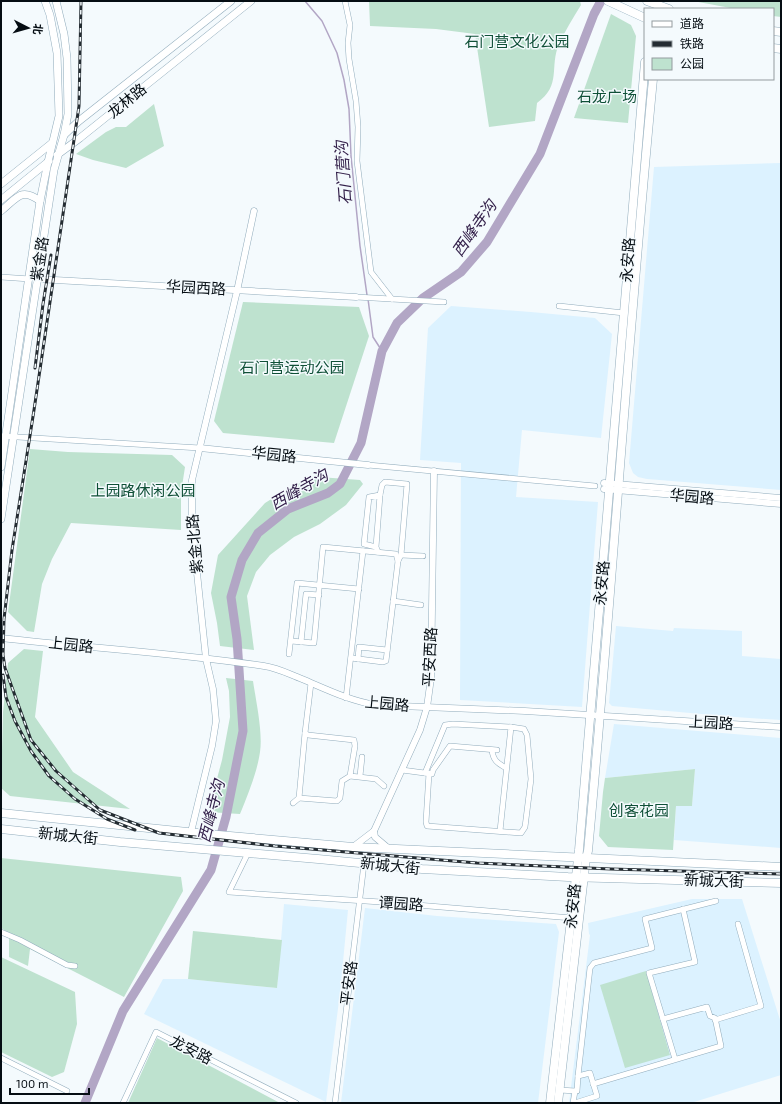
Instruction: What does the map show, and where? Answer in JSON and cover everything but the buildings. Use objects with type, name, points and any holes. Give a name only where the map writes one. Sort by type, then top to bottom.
[{"type":"main road","name":"紫金路","points":[[33,279],[40,201],[59,116],[59,80],[54,37],[45,1]]},
{"type":"main road","name":"紫金路","points":[[1,467],[33,279],[54,170],[64,135],[68,114],[67,58],[64,34],[56,1]]},
{"type":"main road","name":"龙林路","points":[[1,184],[231,1]]},
{"type":"main road","name":"龙林路","points":[[1,200],[251,1]]},
{"type":"main road","points":[[613,2],[644,18]]},
{"type":"main road","points":[[649,3],[661,5]]},
{"type":"main road","name":"永安路","points":[[558,1103],[582,858],[591,716],[644,74]]},
{"type":"main road","name":"永安路","points":[[582,858],[588,851],[600,717],[611,487],[639,230],[653,80]]},
{"type":"main road","points":[[1,211],[24,194],[32,195],[40,201]]},
{"type":"main road","name":"紫金路","points":[[1,519],[6,437]]},
{"type":"main road","name":"新城大街","points":[[1,813],[354,847],[781,867]]},
{"type":"main road","points":[[11,830],[9,824],[10,820],[15,814]]},
{"type":"main road","name":"新城大街","points":[[1,829],[422,869],[580,877],[781,883]]},
{"type":"main road","name":"永安路","points":[[550,1103],[572,918],[580,877]]},
{"type":"street","points":[[345,1],[350,25],[348,43],[349,59],[356,101],[358,127],[357,161],[371,272],[392,299]]},
{"type":"street","name":"紫金北路","points":[[191,832],[212,746],[216,720],[213,690],[206,659],[192,520],[192,480],[237,291],[254,211]]},
{"type":"street","name":"华园西路","points":[[1,277],[356,297]]},
{"type":"street","points":[[356,297],[444,302]]},
{"type":"street","points":[[559,306],[624,313]]},
{"type":"street","name":"华园路","points":[[6,437],[200,448],[434,472],[594,486]]},
{"type":"street","name":"平安西路","points":[[374,831],[420,730],[427,707],[431,678],[434,472]]},
{"type":"street","points":[[351,658],[383,662],[386,661],[398,561],[401,555],[407,484],[385,482],[382,485],[380,495],[377,550]]},
{"type":"street","name":"华园路","points":[[611,487],[781,498]]},
{"type":"street","name":"华园路","points":[[611,487],[781,504]]},
{"type":"street","points":[[380,495],[369,497],[364,544],[377,550],[396,554],[398,561]]},
{"type":"street","points":[[290,641],[314,643],[323,547],[363,551],[377,550]]},
{"type":"street","points":[[346,698],[363,551]]},
{"type":"street","points":[[401,555],[423,556]]},
{"type":"street","points":[[289,654],[297,583],[359,589]]},
{"type":"street","points":[[301,642],[306,594],[318,595]]},
{"type":"street","points":[[393,601],[421,605]]},
{"type":"street","name":"上园路","points":[[1,638],[260,666],[279,670],[346,698],[370,704],[781,727]]},
{"type":"street","points":[[358,659],[359,647],[387,650]]},
{"type":"street","points":[[299,798],[311,683]]},
{"type":"street","points":[[453,724],[511,727],[524,729],[527,735],[531,779],[525,827],[521,833],[428,826],[426,822],[427,773],[445,726],[453,724]]},
{"type":"street","points":[[500,831],[511,727]]},
{"type":"street","points":[[305,733],[308,735],[354,740],[355,746],[350,776]]},
{"type":"street","points":[[402,770],[432,774],[433,770],[450,746],[495,750],[493,757],[495,761],[506,768]]},
{"type":"street","points":[[360,776],[362,757]]},
{"type":"street","points":[[293,803],[299,798],[337,801],[340,798],[342,781],[350,776],[376,779],[384,786]]},
{"type":"street","points":[[354,847],[374,831],[375,837],[388,848]]},
{"type":"street","name":"谭园路","points":[[248,853],[229,892],[572,918]]},
{"type":"street","name":"平安路","points":[[335,1103],[358,902],[364,864]]},
{"type":"street","points":[[578,1076],[590,1073],[597,1096],[574,1103],[575,1091],[577,1091],[578,1076],[590,968],[594,964],[652,948],[645,919],[716,901]]},
{"type":"street","points":[[675,1059],[649,973],[695,962],[683,909]]},
{"type":"street","points":[[715,1020],[761,1006],[738,924]]},
{"type":"street","points":[[1,932],[20,940],[67,965],[75,966]]},
{"type":"street","points":[[593,1084],[721,1046],[715,1020],[710,1016],[707,1007],[663,1019]]},
{"type":"street","name":"龙安路","points":[[123,1103],[156,1032],[296,1103]]},
{"type":"street","points":[[1,1058],[67,1092]]},
{"type":"street","points":[[560,1090],[575,1091]]},
{"type":"shaded area","points":[[781,163],[781,490],[638,477],[633,473],[629,463],[654,167]]},
{"type":"shaded area","points":[[451,306],[595,318],[612,334],[601,438],[522,430],[516,497],[598,502],[582,707],[460,700],[461,463],[420,460],[428,328]]},
{"type":"shaded area","points":[[616,626],[673,631],[674,628],[742,631],[742,656],[781,659],[781,720],[612,706],[609,703]]},
{"type":"shaded area","points":[[614,724],[781,738],[781,848],[674,840],[676,806],[692,806],[695,769],[605,778]]},
{"type":"shaded area","points":[[692,899],[742,899],[781,1023],[781,1075],[691,1103],[569,1103],[590,935],[588,923]]},
{"type":"shaded area","points":[[284,904],[348,910],[340,993],[326,1102],[144,1014],[163,979],[188,979],[277,988]]},
{"type":"shaded area","points":[[365,908],[437,916],[556,924],[559,932],[538,1103],[341,1103]]},
{"type":"green space","name":"石门营文化公园","points":[[369,1],[580,1],[581,5],[566,29],[559,44],[556,52],[554,75],[550,89],[537,103],[535,121],[489,127],[475,34],[436,29],[370,26]]},
{"type":"green space","points":[[693,1],[781,1],[781,17],[774,16],[774,8],[731,8]]},
{"type":"green space","name":"石龙广场","points":[[611,14],[631,25],[636,36],[628,123],[574,118]]},
{"type":"green space","points":[[154,104],[164,146],[126,168],[76,154],[106,132],[116,127],[126,127]]},
{"type":"green space","name":"石门营运动公园","points":[[243,302],[359,307],[369,336],[334,443],[223,433],[214,421]]},
{"type":"green space","name":"上园路休闲公园","points":[[30,449],[68,452],[172,455],[185,467],[181,493],[181,530],[71,523],[52,559],[42,584],[34,632],[27,631],[8,612]]},
{"type":"green space","points":[[319,477],[360,480],[363,484],[346,505],[320,524],[294,537],[270,555],[256,572],[247,596],[254,650],[220,646],[211,593],[218,555],[265,503],[294,485]]},
{"type":"green space","points":[[24,649],[43,651],[35,717],[73,772],[130,809],[10,796],[1,788],[3,712],[8,663]]},
{"type":"green space","points":[[226,678],[253,681],[260,726],[261,744],[259,760],[240,814],[208,812],[222,760],[230,717],[229,691]]},
{"type":"green space","name":"创客花园","points":[[695,769],[692,806],[676,806],[673,850],[608,847],[599,836],[605,778]]},
{"type":"green space","points":[[1,858],[181,877],[183,891],[124,997],[30,949],[28,966],[9,957],[9,933],[1,928]]},
{"type":"green space","points":[[193,931],[282,940],[277,988],[188,979]]},
{"type":"green space","points":[[1,957],[75,992],[77,1024],[64,1072],[52,1077],[1,1052]]},
{"type":"green space","points":[[646,971],[670,1055],[625,1068],[600,985]]},
{"type":"green space","points":[[157,1038],[280,1103],[128,1103]]},
{"type":"waterway","name":"石门营沟","points":[[305,1],[322,21],[337,53],[344,80],[349,109],[351,156],[360,246],[367,295]]},
{"type":"waterway","name":"西峰寺沟","points":[[85,1103],[123,1011],[211,870],[226,817],[243,731],[237,639],[231,597],[242,560],[258,533],[288,509],[328,493],[340,484],[361,443],[382,351],[397,323],[423,298],[461,272],[487,242],[540,154],[594,14],[601,1]]},
{"type":"waterway","name":"石门营沟","points":[[368,299],[373,337],[382,351]]},
{"type":"railway","points":[[81,1],[79,106],[12,550],[4,619],[3,655],[5,668],[31,740],[56,771],[100,810],[159,833],[275,846],[477,863],[781,874]]},
{"type":"railway","points":[[35,368],[51,255]]},
{"type":"railway","points":[[3,675],[6,697],[15,721],[31,751],[49,776],[75,799],[107,819],[135,830]]}]
